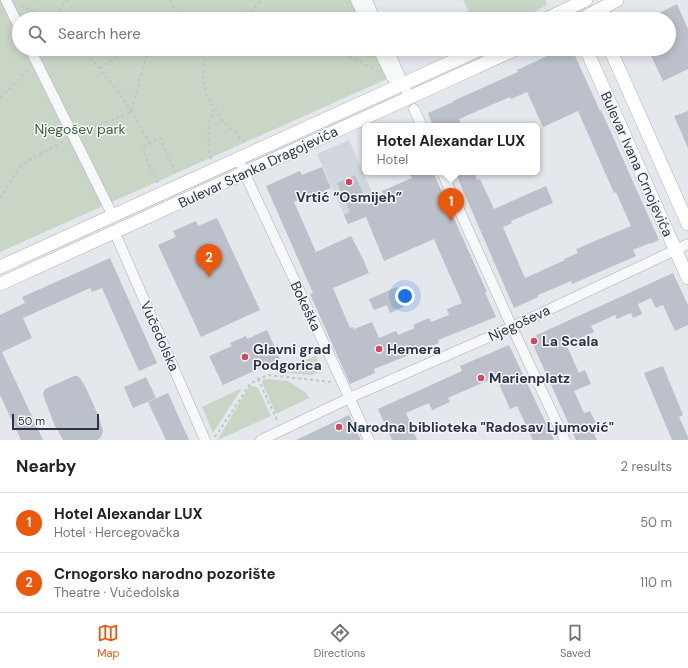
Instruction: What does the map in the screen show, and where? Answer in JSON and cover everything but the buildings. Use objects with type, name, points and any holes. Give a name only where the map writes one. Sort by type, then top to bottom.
[{"type":"street","points":[[356,0],[361,12]]},
{"type":"street","points":[[367,0],[372,12]]},
{"type":"street","points":[[571,9],[587,0],[593,12]]},
{"type":"street","points":[[600,12],[617,0]]},
{"type":"street","points":[[6,1],[12,13]]},
{"type":"street","points":[[33,56],[109,208]]},
{"type":"street","points":[[382,56],[412,103],[421,123]]},
{"type":"street","points":[[390,56],[397,81]]},
{"type":"street","name":"Bulevar Stanka Dragojevića","points":[[0,267],[238,159],[397,81],[462,56]]},
{"type":"street","name":"Bulevar Stanka Dragojevića","points":[[363,123],[412,103],[503,56]]},
{"type":"street","name":"Bulevar Ivana Crnojevića","points":[[589,56],[688,278]]},
{"type":"street","name":"Bulevar Ivana Crnojevića","points":[[613,56],[688,224]]},
{"type":"street","name":"Bulevar Stanka Dragojevića","points":[[0,284],[115,233],[244,172],[362,124]]},
{"type":"street","name":"Bokeška","points":[[238,159],[350,398],[368,440]]},
{"type":"street","points":[[443,175],[565,440]]},
{"type":"street","name":"Vučedolska","points":[[115,233],[205,440]]},
{"type":"street","name":"Njegoševa","points":[[261,440],[283,433],[350,398],[512,327],[688,244]]},
{"type":"path","points":[[56,12],[68,0]]},
{"type":"path","points":[[170,0],[176,12]]},
{"type":"path","points":[[250,12],[262,0]]},
{"type":"path","points":[[6,1],[35,12]]},
{"type":"path","points":[[89,56],[100,68],[140,126],[149,143]]},
{"type":"path","points":[[100,68],[120,56]]},
{"type":"path","points":[[202,56],[206,61],[203,77],[206,94],[222,120],[247,144]]},
{"type":"path","points":[[345,56],[397,81]]},
{"type":"path","points":[[0,98],[36,63]]},
{"type":"path","points":[[212,160],[207,140],[209,120],[214,107]]},
{"type":"path","points":[[158,185],[141,147],[149,143],[160,138],[177,176]]},
{"type":"path","points":[[214,440],[250,384],[258,378],[268,375],[342,383]]},
{"type":"path","points":[[258,378],[283,433]]},
{"type":"shaded area","name":"Vrtić “Osmijeh”","points":[[349,140],[362,169],[362,175],[364,175],[380,210],[348,224],[317,154]]},
{"type":"green space","name":"Njegošev park","points":[[0,0],[352,0],[358,12],[12,12],[12,56],[378,56],[389,78],[0,252]]},
{"type":"green space","points":[[463,0],[545,0],[547,5],[533,12],[469,12]]},
{"type":"green space","points":[[316,356],[322,371],[311,375],[276,372]]},
{"type":"green space","points":[[264,379],[288,381],[306,393],[309,398],[276,414],[262,382]]},
{"type":"green space","points":[[250,385],[258,388],[271,416],[218,440],[218,439]]},
{"type":"green space","points":[[242,388],[213,433],[202,407]]},
{"type":"place","name":"Vrtić “Osmijeh”","points":[[349,182]]},
{"type":"place","name":"Hotel Alexandar LUX","points":[[451,221]]},
{"type":"place","name":"Crnogorsko narodno pozorište","points":[[209,277]]},
{"type":"place","name":"La Scala","points":[[534,341]]},
{"type":"place","name":"Hemera","points":[[379,349]]},
{"type":"place","name":"Glavni grad Podgorica","points":[[245,357]]},
{"type":"place","name":"Marienplatz","points":[[481,378]]},
{"type":"place","name":"Narodna biblioteka \"Radosav Ljumović\"","points":[[339,427]]}]
